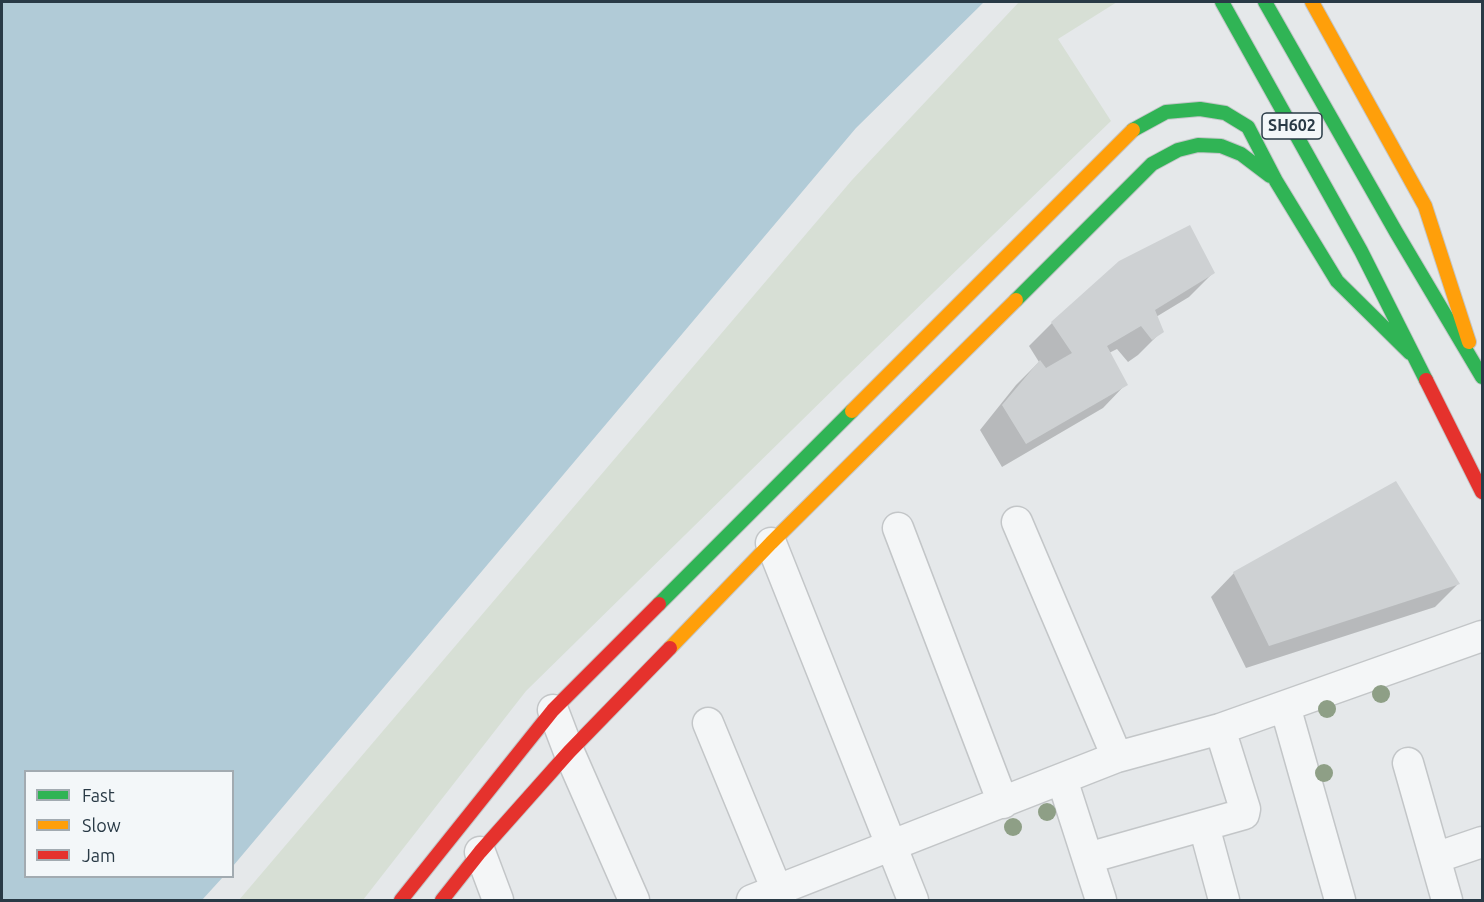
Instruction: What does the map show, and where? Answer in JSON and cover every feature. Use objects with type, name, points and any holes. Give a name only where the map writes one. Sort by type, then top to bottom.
[{"type":"street","name":"SH602","points":[[1222,2],[1361,251],[1482,492]]},
{"type":"street","name":"SH602","points":[[1265,2],[1396,232],[1480,372]]},
{"type":"street","points":[[1312,2],[1425,206],[1480,372]]},
{"type":"street","points":[[401,900],[553,710],[1136,127],[1166,112],[1200,109],[1225,113],[1248,127],[1276,181],[1337,280],[1418,361]]},
{"type":"street","points":[[442,900],[480,852],[569,752],[771,543],[1152,164],[1178,150],[1198,145],[1221,146],[1241,154],[1276,181]]},
{"type":"street","points":[[1017,522],[1117,758]]},
{"type":"street","points":[[898,528],[1003,803]]},
{"type":"street","points":[[771,543],[913,900]]},
{"type":"street","points":[[708,723],[770,897],[890,846],[1117,758],[1220,729],[1482,636]]},
{"type":"street","points":[[1285,705],[1340,900]]},
{"type":"street","points":[[553,710],[633,900]]},
{"type":"street","points":[[1088,858],[1242,815],[1245,812],[1220,729]]},
{"type":"street","points":[[1408,763],[1447,900]]},
{"type":"street","points":[[1062,779],[1101,900]]},
{"type":"street","points":[[1204,826],[1224,900]]},
{"type":"street","points":[[1435,858],[1482,842]]},
{"type":"street","points":[[480,852],[498,900]]},
{"type":"shaded area","points":[[1019,2],[1117,2],[1058,39],[1111,121],[526,691],[363,900],[239,900],[852,180]]},
{"type":"water","points":[[2,2],[984,2],[856,128],[234,865],[234,770],[24,770],[24,878],[222,878],[202,900],[2,900]]},
{"type":"building","points":[[1190,225],[1215,273],[1155,310],[1164,332],[1152,340],[1141,326],[1107,346],[1128,385],[1026,444],[1002,405],[1040,360],[1046,368],[1072,353],[1051,322],[1119,261]]},
{"type":"building","points":[[1396,481],[1460,584],[1269,646],[1233,572]]},
{"type":"traffic: fast","points":[[1222,2],[1361,251],[1426,380]]},
{"type":"traffic: fast","points":[[1265,2],[1396,232],[1482,377]]},
{"type":"traffic: fast","points":[[1133,130],[1166,112],[1200,109],[1225,113],[1248,127],[1276,181],[1337,281],[1410,353]]},
{"type":"traffic: fast","points":[[1016,300],[1152,164],[1178,150],[1198,145],[1221,146],[1241,154],[1270,176]]},
{"type":"traffic: fast","points":[[659,604],[852,411]]},
{"type":"traffic: slow","points":[[1312,2],[1425,206],[1469,342]]},
{"type":"traffic: slow","points":[[852,411],[1133,130]]},
{"type":"traffic: slow","points":[[670,648],[771,543],[1016,300]]},
{"type":"traffic: jam","points":[[1426,380],[1482,492]]},
{"type":"traffic: jam","points":[[401,900],[553,710],[659,604]]},
{"type":"traffic: jam","points":[[442,900],[480,852],[569,752],[670,648]]}]
